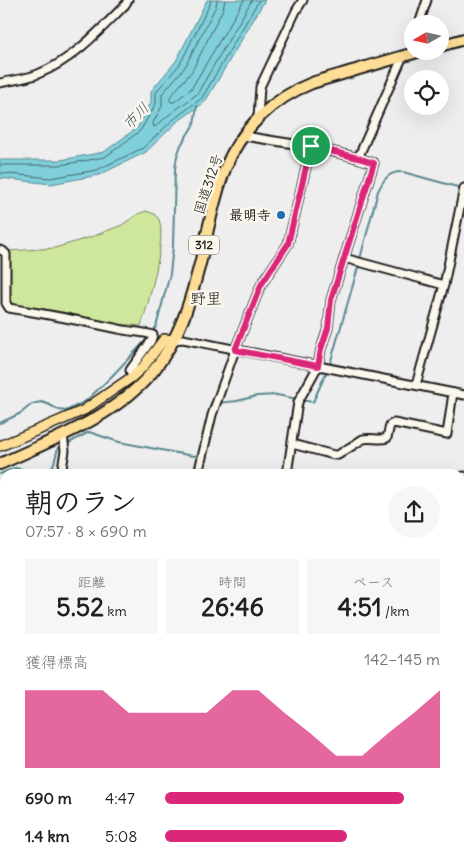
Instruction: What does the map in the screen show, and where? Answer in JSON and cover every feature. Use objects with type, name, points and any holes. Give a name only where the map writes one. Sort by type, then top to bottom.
[{"type":"highway","points":[[449,43],[464,39]]},
{"type":"highway","name":"国道312号","points":[[0,464],[63,435],[108,410],[140,385],[154,370],[180,330],[190,300],[218,190],[232,152],[258,118],[282,98],[312,83],[404,53]]},
{"type":"main road","points":[[0,446],[84,410],[132,377],[143,367],[164,339],[174,340]]},
{"type":"street","points":[[0,83],[36,75],[52,68],[84,45],[128,0]]},
{"type":"street","points":[[258,118],[260,87],[296,11],[304,0]]},
{"type":"street","points":[[422,15],[427,0]]},
{"type":"street","points":[[358,158],[404,60]]},
{"type":"street","points":[[244,136],[311,146],[374,163],[331,300],[328,328],[318,366],[298,402],[288,469]]},
{"type":"street","points":[[199,469],[212,415],[235,350],[261,285],[288,244],[311,146]]},
{"type":"street","points":[[416,385],[444,285],[464,188]]},
{"type":"street","points":[[0,250],[6,254],[6,302],[9,308],[153,335],[152,341],[130,370],[132,377]]},
{"type":"street","points":[[344,258],[444,285]]},
{"type":"street","points":[[174,340],[183,339],[464,395]]},
{"type":"street","points":[[292,444],[338,455],[363,438],[384,440],[390,425],[394,423],[447,434],[454,393]]},
{"type":"street","points":[[62,469],[65,451],[63,435]]},
{"type":"green space","points":[[146,211],[155,215],[159,220],[161,241],[156,272],[141,326],[87,319],[68,313],[11,304],[9,302],[9,251],[55,248],[122,225]]},
{"type":"water","points":[[207,0],[265,0],[205,102],[177,122],[146,152],[99,175],[51,184],[0,178],[0,160],[61,160],[104,152],[138,127],[151,102],[151,91],[176,61]]},
{"type":"waterway","points":[[0,423],[21,413],[32,404],[41,402],[66,411],[86,401],[147,339],[156,327],[170,274],[177,156],[181,145],[194,124],[197,106]]},
{"type":"waterway","points":[[360,259],[378,191],[385,179],[391,174],[403,172],[461,188]]},
{"type":"waterway","points":[[301,400],[313,402],[330,364],[359,264]]},
{"type":"waterway","points":[[217,403],[257,396],[277,395],[297,399]]},
{"type":"waterway","points":[[207,421],[211,403],[213,403]]},
{"type":"waterway","points":[[67,444],[89,432],[119,442],[193,456],[199,455],[202,443]]},
{"type":"waterway","points":[[51,469],[58,448],[63,446]]},
{"type":"waterway","points":[[12,469],[20,469]]},
{"type":"place","name":"最明寺","points":[[281,215]]},
{"type":"district","name":"野里","points":[[206,298]]},
{"type":"route","points":[[311,146],[374,163],[331,300],[328,328],[318,366],[235,350],[261,285],[288,244],[311,146]]},
{"type":"water label","name":"市川","points":[[136,116]]}]
